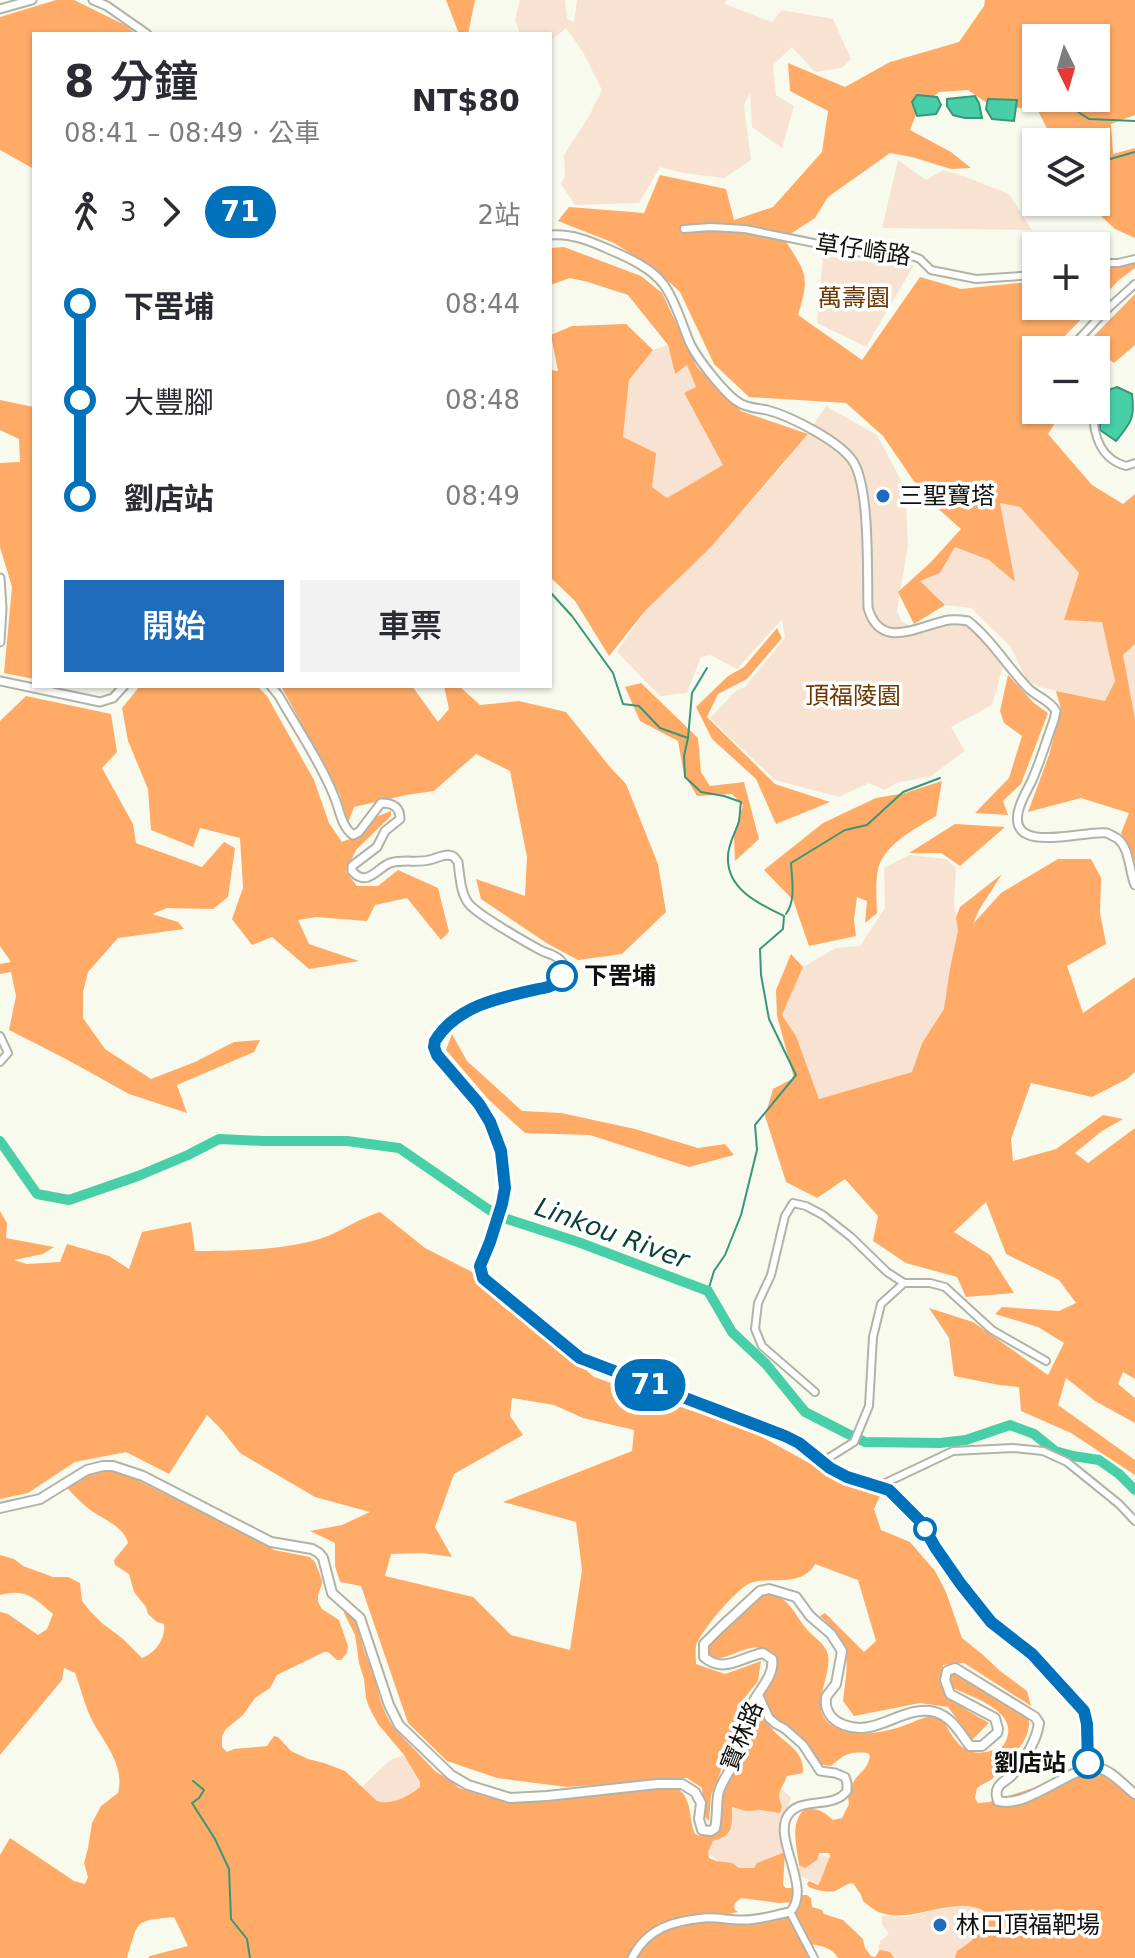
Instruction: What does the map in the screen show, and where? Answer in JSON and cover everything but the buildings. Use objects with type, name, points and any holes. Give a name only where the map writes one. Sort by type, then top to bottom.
[{"type":"main road","name":"寶林路","points":[[0,1508],[40,1499],[87,1470],[113,1466],[143,1476],[271,1542],[312,1549],[323,1558],[332,1593],[360,1618],[389,1705],[399,1725],[451,1775],[468,1785],[510,1798],[682,1784],[689,1787],[701,1803],[699,1819],[702,1830],[715,1828],[717,1794],[736,1758],[744,1721],[773,1664],[772,1659],[763,1653],[731,1664],[712,1663],[704,1657],[704,1644],[760,1591],[769,1589],[796,1597],[810,1616],[831,1634],[842,1651],[836,1684],[826,1697],[827,1709],[837,1722],[852,1727],[869,1727],[912,1713],[934,1712],[950,1720],[970,1746],[982,1746],[997,1733],[997,1723],[995,1718],[950,1694],[945,1677],[947,1671],[955,1668],[1035,1717],[1039,1723],[1036,1737],[1018,1767],[998,1787],[998,1801],[1025,1797],[1088,1767]]},
{"type":"main road","points":[[1088,1767],[1105,1771],[1135,1794]]},
{"type":"street","points":[[0,9],[10,3],[32,0]]},
{"type":"street","points":[[93,0],[144,32]]},
{"type":"street","name":"草仔崎路","points":[[684,229],[745,229],[887,258],[899,251],[920,259],[931,270],[976,279],[1022,276]]},
{"type":"street","points":[[552,235],[588,240],[650,272],[664,284],[697,355],[735,400],[748,407],[791,418],[853,459],[863,497],[871,618],[885,631],[894,633],[913,631],[949,620],[968,621],[1028,688],[1051,703],[1056,711],[1054,720],[1018,813],[1019,826],[1030,836],[1042,838],[1107,833],[1117,838],[1124,846],[1135,885]]},
{"type":"street","points":[[1110,263],[1135,259]]},
{"type":"street","points":[[1082,336],[1135,284]]},
{"type":"street","points":[[1093,424],[1096,436],[1110,460],[1126,466],[1135,463]]},
{"type":"street","points":[[0,578],[0,642]]},
{"type":"street","points":[[0,681],[32,688]]},
{"type":"street","points":[[33,688],[104,703],[122,688]]},
{"type":"street","points":[[273,688],[329,786],[349,834],[359,832],[381,803],[394,805],[398,809],[400,819],[385,831],[377,847],[352,866],[354,874],[374,875],[388,864],[427,861],[451,855],[456,857],[469,905],[563,963],[563,975],[557,983],[469,1009],[435,1041],[437,1055],[475,1098],[490,1122],[501,1151],[505,1188],[480,1266],[483,1278],[580,1358],[785,1436],[847,1477],[879,1486],[896,1496],[921,1522],[960,1583],[991,1622],[1032,1654],[1084,1711],[1088,1767]]},
{"type":"street","points":[[0,1036],[8,1053],[0,1062]]},
{"type":"street","points":[[815,1392],[762,1346],[755,1329],[758,1303],[771,1275],[785,1216],[793,1203],[823,1215],[887,1272],[904,1283],[930,1283],[945,1287],[992,1330],[1046,1361]]},
{"type":"street","points":[[822,1462],[854,1442],[869,1406],[873,1337],[881,1304],[904,1283]]},
{"type":"street","points":[[879,1486],[953,1451],[1013,1448],[1043,1451],[1067,1462],[1135,1521]]},
{"type":"street","points":[[632,1958],[637,1948],[662,1927],[706,1918],[744,1921],[790,1912],[795,1907],[797,1894],[785,1833],[786,1818],[797,1807],[837,1800],[847,1791],[847,1783],[845,1777],[820,1771],[803,1745],[769,1718],[758,1694]]},
{"type":"street","points":[[790,1912],[814,1958]]},
{"type":"green space","points":[[520,0],[565,0],[567,19],[574,22],[577,0],[726,0],[725,4],[772,22],[782,10],[833,19],[851,59],[842,68],[815,72],[792,47],[773,65],[776,95],[794,106],[782,148],[752,127],[750,93],[744,105],[751,160],[724,178],[660,167],[639,203],[575,205],[561,184],[565,176],[564,155],[602,90],[583,52],[566,28],[552,39],[552,32],[519,32],[515,20]]},
{"type":"green space","points":[[898,160],[926,180],[943,170],[1009,194],[1032,230],[882,228]]},
{"type":"green space","name":"萬壽園","points":[[823,256],[914,265],[866,347],[817,323]]},
{"type":"green space","points":[[668,345],[675,374],[687,364],[696,387],[684,394],[723,465],[667,498],[652,487],[623,438],[629,380],[653,350]]},
{"type":"green space","name":"頂福陵園","points":[[826,406],[877,435],[905,488],[908,545],[897,611],[902,622],[911,626],[949,616],[965,624],[1004,663],[992,705],[951,727],[965,751],[931,776],[896,783],[885,790],[869,783],[839,797],[775,780],[710,718],[737,690],[745,687],[785,638],[782,619],[737,669],[710,655],[701,657],[687,693],[660,696],[617,652],[645,611],[711,547],[781,467]]},
{"type":"green space","points":[[1000,503],[1020,506],[1079,573],[1102,622],[1115,681],[1105,701],[1039,687],[1027,680],[1010,646],[971,608],[945,605],[920,581],[940,573],[955,547],[989,560],[1014,581]]},
{"type":"green space","points":[[1135,644],[1135,718],[1123,655]]},
{"type":"green space","points":[[909,855],[946,859],[956,868],[954,903],[958,931],[945,1009],[922,1042],[912,1072],[819,1099],[796,1036],[782,1015],[803,967],[836,948],[860,946],[885,908],[884,868]]},
{"type":"green space","points":[[404,1755],[420,1787],[394,1802],[377,1801],[362,1787],[390,1760]]},
{"type":"green space","points":[[772,1778],[791,1798],[785,1816],[787,1858],[741,1876],[706,1852],[740,1795]]},
{"type":"green space","points":[[800,1849],[847,1862],[819,1884],[798,1875]]},
{"type":"green space","name":"林口頂福靶場","points":[[993,1896],[994,1958],[887,1958],[878,1952],[880,1941],[889,1934],[882,1924],[882,1916],[907,1917]]},
{"type":"shaded area","points":[[56,0],[74,0],[134,32],[32,32],[32,168],[0,150],[0,17]]},
{"type":"shaded area","points":[[446,0],[475,0],[468,32],[458,32]]},
{"type":"shaded area","points":[[985,0],[1135,0],[1135,115],[1111,124],[1113,154],[1135,148],[1135,238],[1115,229],[1101,216],[1110,216],[1110,128],[1047,128],[1039,112],[1110,112],[1110,24],[1022,24],[1022,108],[987,103],[968,90],[939,92],[918,109],[910,130],[951,152],[971,168],[951,169],[890,153],[828,197],[815,218],[784,238],[804,274],[798,315],[862,360],[920,277],[961,289],[1022,282],[1022,320],[1080,320],[1065,336],[1022,336],[1022,424],[1054,424],[1048,434],[1092,485],[1123,504],[1135,494],[1135,644],[1123,655],[1135,718],[1135,863],[1121,833],[1129,813],[1081,798],[1028,812],[1049,755],[1061,709],[1056,691],[1105,701],[1115,681],[1102,622],[1064,620],[1079,573],[1020,507],[1000,503],[1015,582],[989,560],[955,547],[940,573],[920,581],[945,605],[914,624],[898,592],[961,529],[924,496],[883,436],[846,403],[749,397],[714,364],[680,292],[655,269],[614,243],[558,221],[569,207],[644,213],[660,175],[726,189],[734,220],[773,207],[822,152],[828,111],[790,91],[788,63],[845,87],[890,62],[959,42]]},
{"type":"shaded area","points":[[917,95],[937,97],[941,105],[936,114],[917,116],[912,102]]},
{"type":"shaded area","points":[[975,96],[982,118],[953,115],[947,106],[947,99]]},
{"type":"shaded area","points":[[988,99],[1017,100],[1014,121],[992,119],[986,109]]},
{"type":"shaded area","points":[[564,247],[641,276],[662,293],[697,367],[741,411],[808,434],[711,547],[645,611],[609,656],[575,601],[552,579],[552,370],[558,371],[552,335],[572,326],[626,324],[653,350],[629,380],[623,437],[656,453],[652,487],[667,498],[723,465],[684,393],[696,387],[687,365],[675,374],[668,345],[628,295],[570,278],[552,284],[552,248]]},
{"type":"shaded area","points":[[1135,263],[1135,268],[1110,289],[1110,268]]},
{"type":"shaded area","points":[[1135,294],[1135,345],[1114,363],[1110,360],[1110,336],[1094,336]]},
{"type":"shaded area","points":[[1117,387],[1132,394],[1132,415],[1116,441],[1100,430],[1100,424],[1110,424],[1110,389]]},
{"type":"shaded area","points":[[0,400],[32,407],[32,679],[4,673],[12,587],[0,547],[0,463],[20,462],[19,439],[0,430]]},
{"type":"shaded area","points":[[777,628],[782,638],[747,679],[718,694],[707,717],[775,784],[830,802],[776,824],[756,779],[712,739],[696,707],[728,676],[744,667]]},
{"type":"shaded area","points":[[1008,675],[1048,713],[1021,784],[1003,801],[1008,815],[975,813],[1009,778],[1022,736],[1004,723],[1000,711]]},
{"type":"shaded area","points":[[641,683],[698,738],[701,772],[710,786],[744,782],[759,839],[735,861],[734,836],[743,805],[732,794],[697,796],[684,774],[678,741],[640,721],[625,687]]},
{"type":"shaded area","points":[[138,688],[259,688],[267,696],[314,780],[329,823],[342,842],[359,835],[373,818],[391,811],[391,816],[356,850],[346,872],[357,886],[378,886],[398,870],[438,888],[449,932],[441,940],[407,898],[375,905],[367,921],[316,917],[298,920],[309,944],[359,961],[309,969],[272,937],[252,945],[232,919],[243,888],[240,838],[200,828],[193,847],[151,830],[148,789],[128,741],[122,708]]},
{"type":"shaded area","points":[[282,688],[413,688],[438,722],[449,709],[444,688],[461,688],[480,705],[519,701],[566,712],[626,784],[658,864],[666,912],[622,954],[578,960],[548,944],[481,899],[476,879],[525,896],[527,857],[510,771],[476,754],[434,791],[354,807],[348,823],[340,795]]},
{"type":"shaded area","points":[[26,696],[111,714],[117,752],[102,768],[133,824],[136,843],[202,867],[224,842],[235,848],[228,897],[213,909],[167,908],[152,914],[178,922],[184,929],[118,938],[88,972],[83,992],[83,1018],[105,1049],[151,1079],[234,1042],[260,1040],[254,1052],[177,1085],[187,1113],[129,1094],[9,1030],[16,996],[11,972],[0,974],[0,964],[11,962],[0,946],[0,721]]},
{"type":"shaded area","points":[[942,781],[936,816],[898,841],[881,861],[877,879],[877,913],[865,923],[867,901],[857,897],[854,920],[856,936],[809,946],[793,900],[764,870],[823,823],[876,798]]},
{"type":"shaded area","points":[[955,824],[1005,827],[960,866],[941,853],[909,853]]},
{"type":"shaded area","points":[[1058,859],[1091,859],[1101,878],[1100,913],[1106,944],[1067,966],[1083,1013],[1135,977],[1135,1072],[1092,1097],[1031,1083],[1011,1139],[1013,1161],[1056,1149],[1103,1115],[1123,1119],[1075,1153],[1088,1163],[1135,1128],[1135,1379],[1123,1372],[1118,1384],[1135,1398],[1135,1423],[1095,1401],[1066,1378],[1058,1405],[1135,1460],[1135,1475],[1071,1433],[1021,1411],[1019,1387],[954,1376],[949,1338],[929,1308],[973,1322],[1048,1375],[1064,1343],[1038,1327],[995,1314],[1002,1307],[1059,1311],[1076,1303],[1059,1280],[1006,1254],[986,1202],[954,1232],[990,1255],[1014,1293],[966,1297],[957,1277],[906,1263],[873,1241],[878,1216],[845,1179],[817,1198],[786,1182],[765,1116],[773,1089],[794,1078],[777,1016],[776,990],[791,954],[803,967],[782,1015],[796,1036],[819,1099],[912,1072],[922,1043],[944,1009],[958,931],[956,917],[960,907],[1002,874],[973,924],[1001,893]]},
{"type":"shaded area","points":[[452,1034],[467,1061],[522,1111],[561,1113],[635,1129],[698,1148],[725,1144],[734,1155],[689,1167],[590,1135],[525,1133],[489,1100],[446,1050]]},
{"type":"shaded area","points":[[0,1211],[7,1223],[6,1238],[54,1247],[43,1254],[14,1260],[27,1264],[60,1262],[67,1244],[109,1256],[129,1269],[142,1232],[191,1222],[195,1251],[263,1249],[313,1241],[380,1212],[425,1248],[476,1274],[502,1306],[565,1351],[594,1377],[753,1432],[838,1479],[880,1496],[874,1509],[881,1530],[910,1542],[935,1571],[962,1638],[1027,1691],[1031,1706],[964,1663],[943,1665],[944,1678],[956,1702],[989,1723],[972,1740],[948,1707],[920,1703],[854,1716],[843,1701],[847,1664],[843,1645],[820,1616],[825,1613],[864,1652],[876,1641],[858,1580],[815,1564],[803,1576],[753,1582],[739,1591],[721,1610],[696,1646],[696,1664],[725,1674],[761,1661],[758,1681],[739,1705],[724,1763],[711,1796],[709,1821],[704,1816],[702,1788],[687,1778],[567,1787],[497,1778],[447,1761],[408,1723],[361,1586],[340,1582],[335,1566],[335,1543],[310,1531],[342,1525],[370,1512],[315,1497],[240,1453],[207,1415],[169,1474],[126,1452],[75,1462],[28,1493],[0,1499]],"holes":[[[512,1398],[554,1405],[583,1418],[634,1430],[632,1451],[503,1502],[576,1522],[582,1570],[570,1650],[511,1635],[473,1597],[385,1576],[391,1554],[422,1553],[452,1557],[435,1527],[454,1474],[523,1435],[510,1416]]]},
{"type":"shaded area","points":[[91,1470],[123,1473],[274,1550],[310,1557],[315,1562],[322,1580],[318,1602],[322,1609],[339,1620],[348,1646],[347,1653],[337,1660],[324,1652],[277,1675],[270,1688],[255,1698],[243,1715],[226,1729],[222,1747],[227,1752],[267,1746],[274,1736],[291,1751],[345,1771],[377,1801],[394,1801],[420,1787],[404,1755],[378,1724],[369,1707],[355,1635],[345,1609],[358,1626],[378,1693],[395,1729],[436,1772],[459,1788],[490,1798],[533,1801],[628,1789],[677,1788],[686,1797],[695,1834],[706,1836],[712,1832],[722,1789],[732,1768],[739,1730],[756,1703],[774,1731],[798,1753],[803,1773],[787,1776],[779,1794],[780,1813],[732,1807],[730,1829],[725,1836],[713,1841],[709,1858],[732,1863],[739,1868],[754,1868],[757,1863],[785,1852],[783,1885],[793,1888],[795,1902],[741,1898],[735,1905],[738,1912],[670,1920],[645,1935],[631,1958],[148,1958],[188,1946],[174,1917],[140,1925],[127,1958],[0,1958],[0,1855],[10,1838],[74,1881],[85,1884],[88,1877],[84,1863],[92,1823],[101,1806],[118,1793],[119,1774],[90,1716],[75,1673],[64,1668],[62,1680],[0,1755],[0,1612],[8,1614],[38,1635],[47,1629],[53,1614],[35,1599],[23,1594],[0,1595],[0,1555],[53,1577],[68,1577],[80,1583],[82,1601],[89,1610],[142,1658],[156,1649],[162,1640],[164,1624],[148,1614],[134,1592],[129,1574],[115,1565],[114,1560],[128,1543],[126,1537],[65,1486]]},
{"type":"shaded area","points":[[771,1594],[787,1603],[826,1650],[828,1663],[821,1711],[831,1725],[849,1732],[869,1733],[934,1717],[943,1719],[959,1745],[973,1752],[992,1751],[1003,1746],[1008,1734],[1002,1715],[951,1687],[947,1676],[954,1674],[1023,1709],[1028,1716],[1028,1733],[1024,1741],[993,1778],[977,1788],[975,1798],[978,1803],[1096,1768],[1135,1794],[1135,1958],[955,1958],[957,1951],[980,1930],[984,1911],[961,1906],[897,1916],[876,1911],[863,1901],[853,1883],[832,1892],[809,1887],[809,1881],[818,1885],[830,1856],[829,1853],[819,1853],[817,1860],[805,1868],[799,1865],[795,1835],[800,1814],[805,1809],[813,1809],[833,1820],[842,1818],[849,1804],[853,1783],[867,1766],[870,1756],[868,1753],[852,1753],[831,1766],[816,1764],[788,1728],[776,1721],[762,1699],[761,1689],[771,1668],[767,1651],[752,1648],[722,1658],[707,1655],[708,1640],[757,1595]]},
{"type":"shaded area","points":[[800,1895],[811,1898],[812,1907],[822,1910],[824,1914],[843,1920],[863,1939],[871,1956],[875,1957],[880,1950],[890,1952],[894,1958],[838,1958],[829,1949],[807,1944],[792,1914]]},
{"type":"shaded area","points":[[785,1915],[792,1920],[810,1958],[637,1958],[647,1943],[662,1932],[681,1925],[702,1920]]},
{"type":"waterway","points":[[1078,112],[1089,119],[1135,121]]},
{"type":"waterway","points":[[1110,159],[1135,152]]},
{"type":"waterway","points":[[552,594],[572,616],[613,673],[623,704],[639,706],[660,728],[688,738],[684,756],[685,777],[701,792],[741,802],[739,821],[728,852],[732,878],[746,894],[784,916],[783,929],[760,949],[761,975],[769,1019],[796,1075],[755,1125],[757,1150],[741,1215],[725,1255],[714,1271],[708,1291]]},
{"type":"waterway","points":[[688,738],[692,693],[707,668]]},
{"type":"waterway","points":[[786,914],[792,896],[791,863],[845,830],[867,825],[903,792],[940,778]]},
{"type":"waterway","name":"Linkou River","points":[[0,1141],[37,1194],[69,1200],[138,1176],[219,1139],[347,1141],[399,1148],[498,1216],[578,1242],[708,1291],[732,1332],[766,1364],[805,1412],[865,1442],[940,1443],[966,1440],[1010,1425],[1034,1434],[1055,1451],[1099,1460],[1135,1490]]},
{"type":"waterway","points":[[193,1781],[204,1790],[192,1803],[215,1839],[229,1869],[231,1919],[247,1939],[250,1958]]},
{"type":"bus line","name":"71","points":[[562,976],[557,983],[548,987],[469,1009],[435,1041],[437,1055],[475,1098],[490,1122],[501,1151],[505,1188],[490,1242],[481,1260],[483,1278],[580,1358],[785,1436],[847,1477],[889,1490],[921,1522],[960,1583],[991,1622],[1032,1654],[1084,1711],[1088,1763]]},
{"type":"place","name":"三聖寶塔","points":[[883,496]]},
{"type":"place","name":"下罟埔","points":[[562,976]]},
{"type":"place","name":"劉店站","points":[[1088,1763]]},
{"type":"place","name":"林口頂福靶場","points":[[940,1925]]}]
